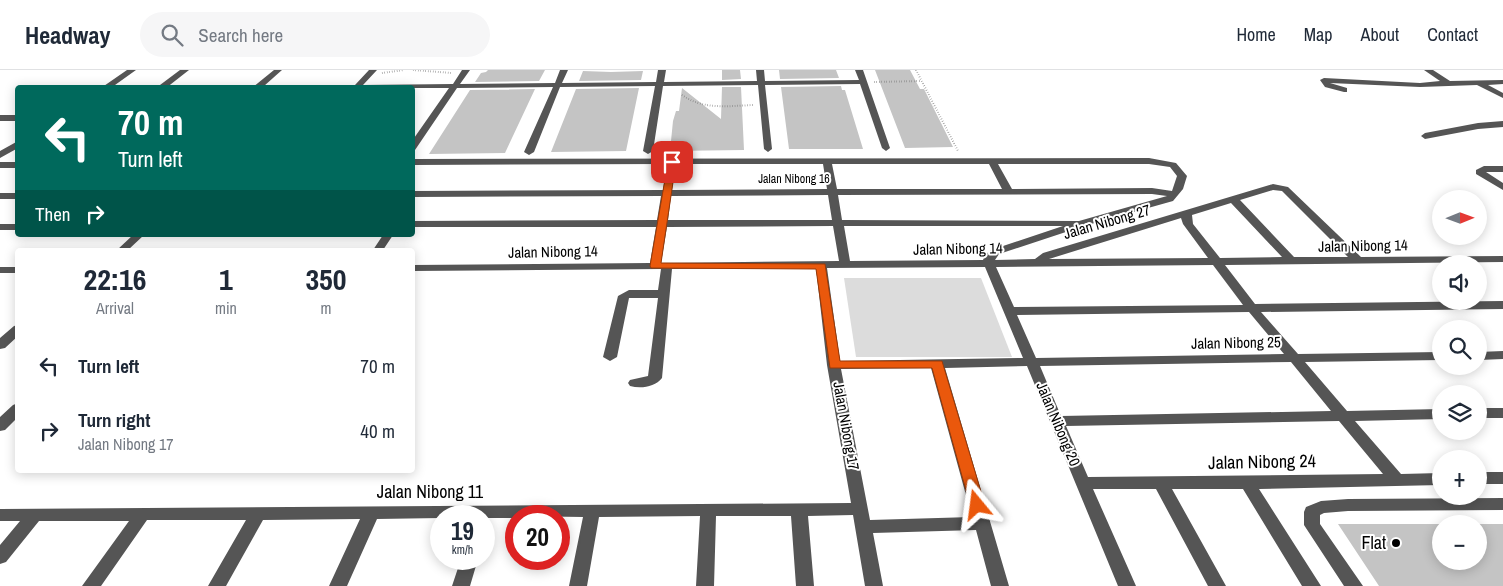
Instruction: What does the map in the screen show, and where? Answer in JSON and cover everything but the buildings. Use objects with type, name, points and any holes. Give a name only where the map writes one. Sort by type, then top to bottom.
[{"type":"street","points":[[108,85],[132,70]]},
{"type":"street","points":[[164,85],[185,70]]},
{"type":"street","points":[[260,85],[278,70]]},
{"type":"street","points":[[529,152],[564,70]]},
{"type":"street","points":[[648,151],[662,84],[662,70]]},
{"type":"street","points":[[760,70],[768,148]]},
{"type":"street","points":[[859,70],[886,148]]},
{"type":"street","points":[[1428,70],[1448,83]]},
{"type":"street","points":[[415,144],[465,71]]},
{"type":"street","points":[[359,85],[371,72]]},
{"type":"street","points":[[1344,90],[1328,85],[1324,80],[1420,85],[1503,82]]},
{"type":"street","points":[[415,86],[863,82]]},
{"type":"street","points":[[1478,82],[1503,96]]},
{"type":"street","points":[[0,118],[15,118]]},
{"type":"street","points":[[1425,136],[1468,127],[1503,124]]},
{"type":"street","points":[[0,155],[15,146]]},
{"type":"street","points":[[828,161],[845,265]]},
{"type":"street","points":[[992,161],[1009,192]]},
{"type":"street","points":[[415,162],[992,161],[1163,163],[1173,165],[1182,176],[1181,183],[1175,194],[1162,202],[1080,224],[995,252],[989,257],[989,263]]},
{"type":"street","points":[[635,383],[649,382],[655,378],[664,294],[661,266],[661,223],[672,162]]},
{"type":"street","points":[[0,165],[15,165]]},
{"type":"street","points":[[1503,169],[1484,169],[1480,172],[1503,187]]},
{"type":"street","name":"Jalan Nibong 27","points":[[1038,263],[1047,255],[1273,187],[1285,189],[1359,261]]},
{"type":"street","name":"Jalan Nibong 16","points":[[415,196],[832,191],[1152,191],[1175,194]]},
{"type":"street","points":[[0,196],[15,196]]},
{"type":"street","points":[[1234,199],[1292,262]]},
{"type":"street","points":[[1187,214],[1188,224],[1251,308],[1397,480]]},
{"type":"street","points":[[415,224],[1062,222],[1080,224]]},
{"type":"street","points":[[0,227],[15,227]]},
{"type":"street","points":[[124,248],[137,237]]},
{"type":"street","points":[[379,248],[387,237]]},
{"type":"street","name":"Jalan Nibong 14","points":[[415,268],[1503,259]]},
{"type":"street","name":"Jalan Nibong 20","points":[[989,263],[1127,586]]},
{"type":"street","name":"Jalan Nibong 17","points":[[821,266],[834,365],[874,586]]},
{"type":"street","points":[[610,357],[624,296],[629,294],[664,294]]},
{"type":"street","points":[[1009,311],[1503,305]]},
{"type":"street","points":[[0,345],[15,332]]},
{"type":"street","points":[[1487,356],[1503,355]]},
{"type":"street","name":"Jalan Nibong 25","points":[[834,365],[1432,356]]},
{"type":"street","points":[[937,364],[1000,586]]},
{"type":"street","points":[[0,426],[15,411]]},
{"type":"street","points":[[1487,413],[1503,413]]},
{"type":"street","points":[[1056,421],[1432,414]]},
{"type":"street","points":[[1487,478],[1503,478]]},
{"type":"street","name":"Jalan Nibong 24","points":[[1083,483],[1247,483],[1432,479]]},
{"type":"street","points":[[1161,483],[1216,586]]},
{"type":"street","points":[[1247,483],[1312,586]]},
{"type":"street","points":[[1354,586],[1312,525],[1312,512],[1321,507],[1348,505],[1503,504]]},
{"type":"street","name":"Jalan Nibong 11","points":[[495,514],[861,509]]},
{"type":"street","points":[[799,510],[805,586]]},
{"type":"street","points":[[705,586],[708,511]]},
{"type":"street","points":[[338,586],[372,512]]},
{"type":"street","points":[[578,586],[592,512]]},
{"type":"street","name":"Jalan Nibong 11","points":[[0,515],[430,513]]},
{"type":"street","points":[[91,586],[143,514]]},
{"type":"street","points":[[217,586],[258,514]]},
{"type":"street","points":[[0,557],[36,515]]},
{"type":"street","points":[[864,526],[982,523]]},
{"type":"street","points":[[461,586],[466,570]]},
{"type":"path","points":[[371,72],[386,73],[404,70]]},
{"type":"path","points":[[413,70],[465,71]]},
{"type":"path","points":[[863,82],[921,81]]},
{"type":"path","points":[[662,84],[679,92],[689,101],[696,103],[764,105]]},
{"type":"shaded area","points":[[844,278],[981,278],[1012,357],[856,357]]},
{"type":"place","name":"Flat","points":[[1396,543]]},
{"type":"route","points":[[672,162],[655,266],[821,266],[834,365],[937,364],[977,505]]}]
